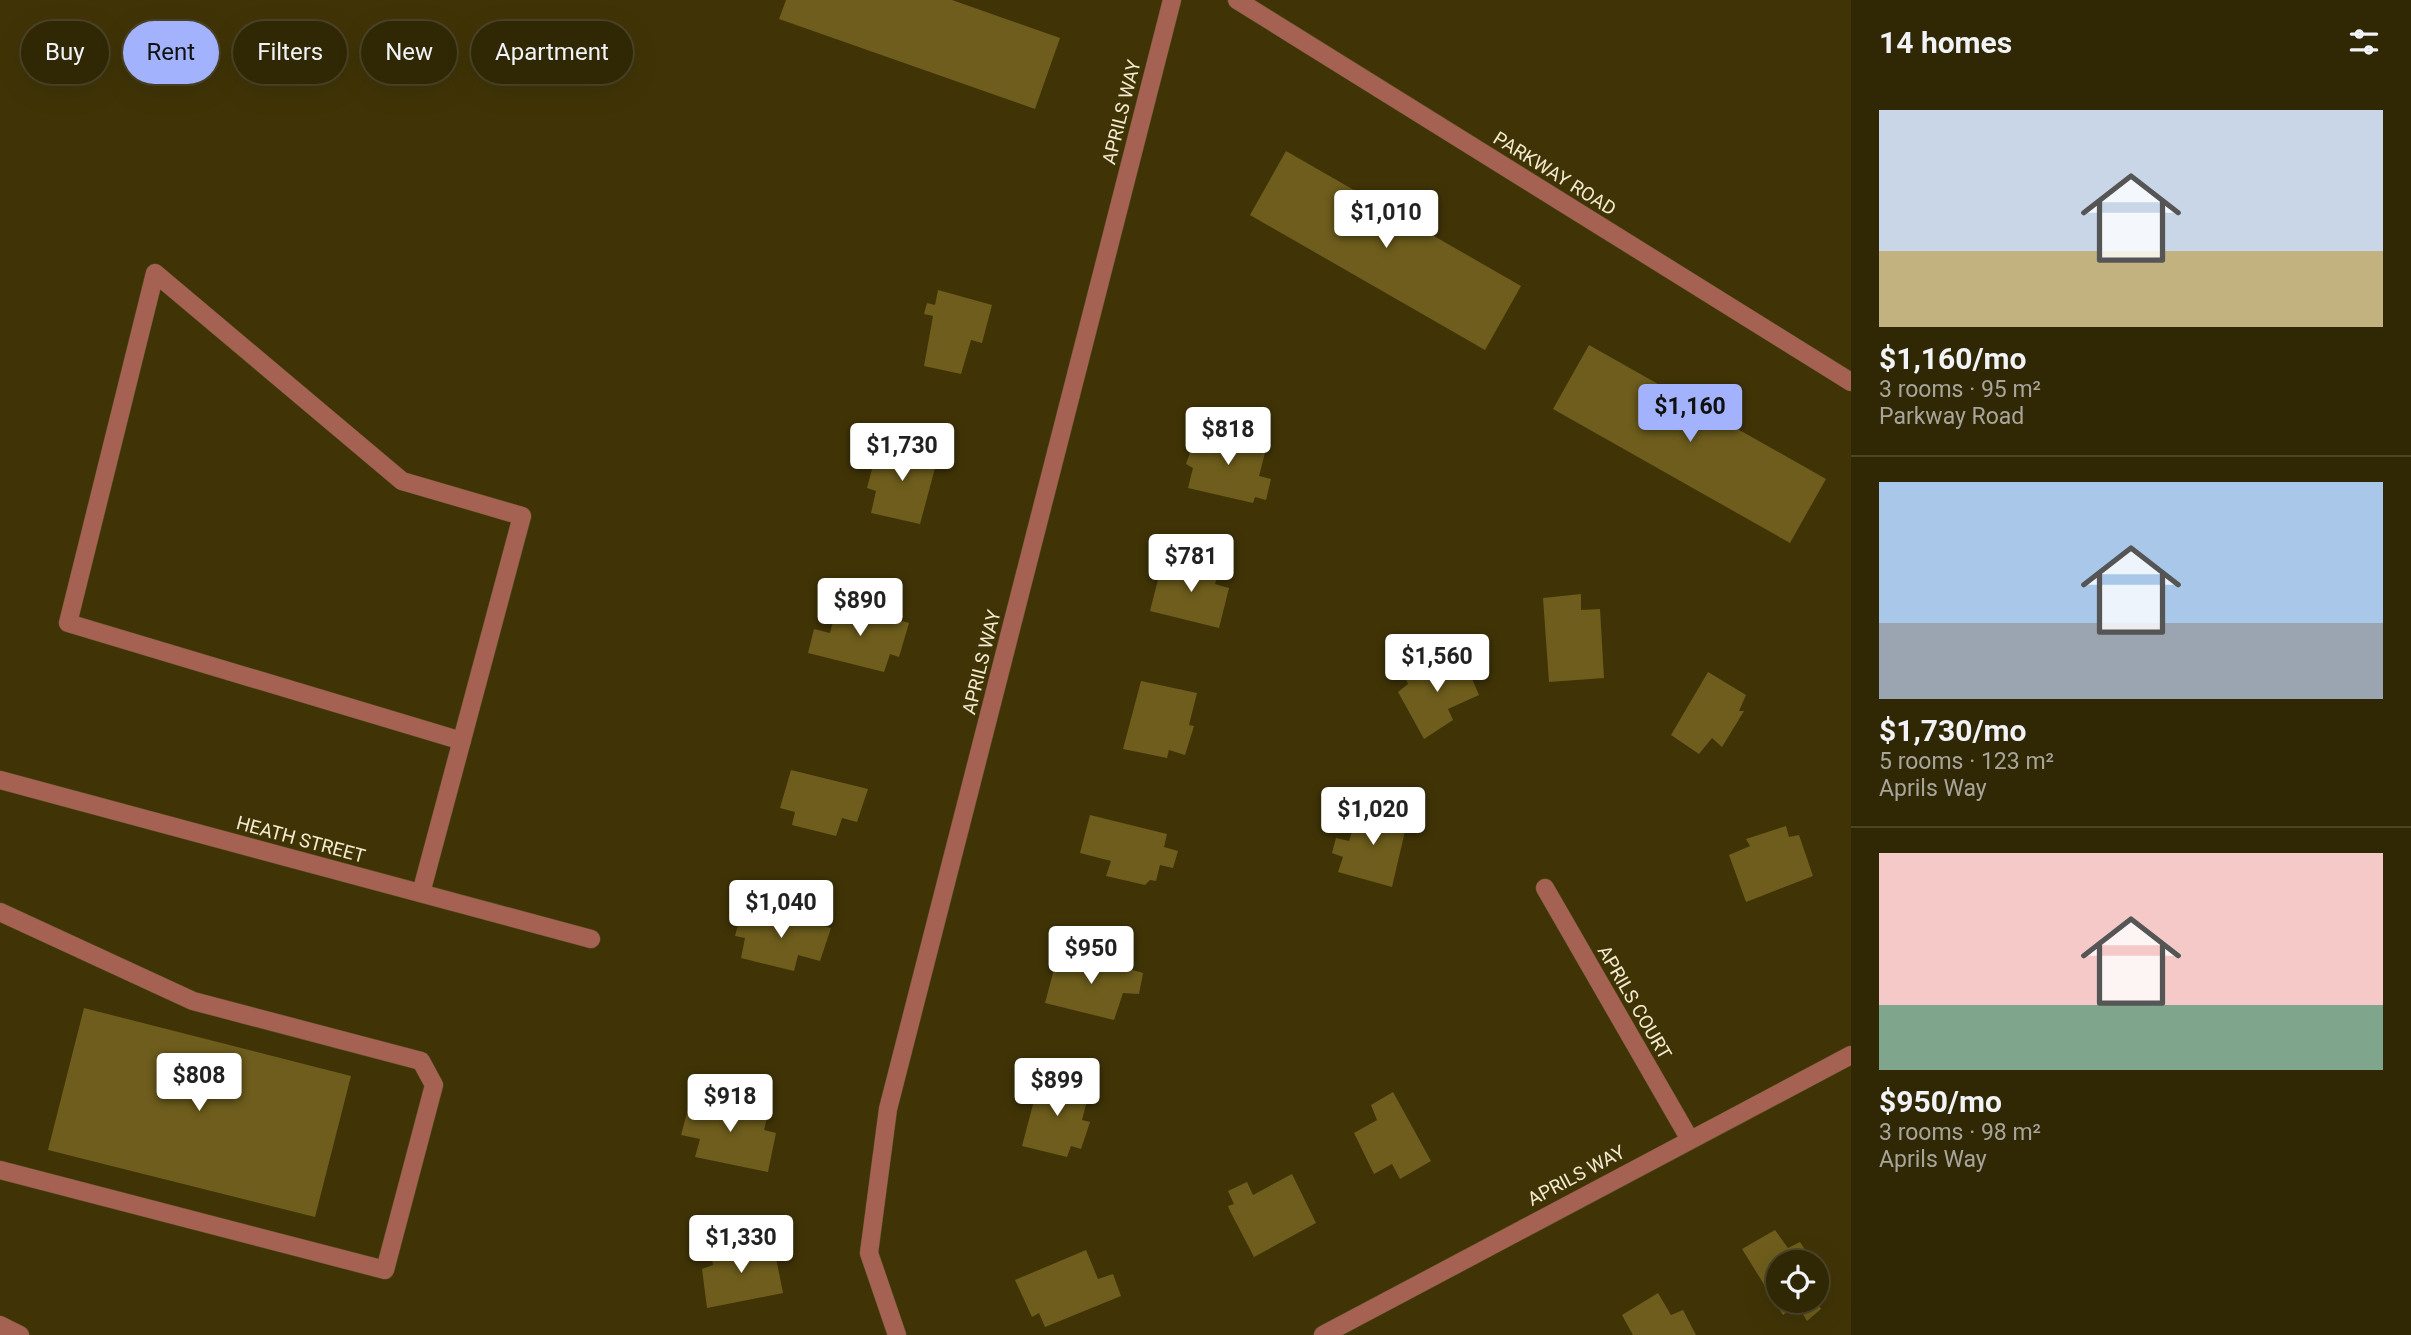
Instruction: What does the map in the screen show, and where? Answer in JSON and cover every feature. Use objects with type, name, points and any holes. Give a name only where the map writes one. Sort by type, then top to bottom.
[{"type":"street","name":"APRILS WAY","points":[[897,1335],[869,1253],[888,1109],[1172,0]]},
{"type":"street","name":"PARKWAY ROAD","points":[[1237,0],[1851,382]]},
{"type":"street","points":[[421,893],[462,741],[522,516],[402,481],[155,273],[68,623],[462,741]]},
{"type":"street","name":"HEATH STREET","points":[[0,780],[591,939]]},
{"type":"street","name":"APRILS COURT","points":[[1545,888],[1689,1138]]},
{"type":"street","points":[[0,912],[193,1001],[421,1061],[434,1085],[385,1270],[0,1170]]},
{"type":"street","name":"APRILS WAY","points":[[1323,1335],[1689,1138],[1851,1055]]},
{"type":"street","points":[[0,1325],[20,1335]]},
{"type":"building","points":[[786,0],[952,0],[1060,38],[1035,109],[779,19]]},
{"type":"building","points":[[1286,151],[1521,286],[1485,350],[1250,215]]},
{"type":"building","points":[[938,290],[992,305],[982,343],[971,340],[961,374],[924,366],[933,316],[924,314],[927,303],[935,305]]},
{"type":"building","points":[[1589,345],[1826,479],[1790,543],[1553,409]]},
{"type":"building","points":[[1198,430],[1267,445],[1259,476],[1271,479],[1266,500],[1255,497],[1253,503],[1188,488],[1193,468],[1186,464]]},
{"type":"building","points":[[890,444],[938,457],[920,524],[871,513],[876,491],[867,488],[876,454],[887,456]]},
{"type":"building","points":[[1179,558],[1220,568],[1215,584],[1229,588],[1219,628],[1150,611],[1161,568],[1176,571]]},
{"type":"building","points":[[1581,594],[1581,610],[1600,609],[1604,678],[1549,682],[1543,598]]},
{"type":"building","points":[[838,603],[909,623],[899,657],[890,654],[884,672],[808,653],[814,629],[830,633]]},
{"type":"building","points":[[1462,656],[1479,695],[1448,709],[1453,720],[1424,739],[1398,692],[1408,684],[1403,672],[1416,664],[1418,677]]},
{"type":"building","points":[[1708,672],[1746,695],[1739,711],[1744,711],[1722,747],[1712,738],[1699,754],[1671,735]]},
{"type":"building","points":[[1141,681],[1197,693],[1189,725],[1194,726],[1185,755],[1169,750],[1167,758],[1123,749]]},
{"type":"building","points":[[791,770],[868,789],[857,822],[842,818],[836,836],[792,825],[795,812],[780,808]]},
{"type":"building","points":[[1360,807],[1408,818],[1392,887],[1338,872],[1343,857],[1332,853],[1336,838],[1349,841]]},
{"type":"building","points":[[1090,815],[1167,834],[1164,847],[1178,851],[1173,868],[1160,865],[1156,881],[1150,880],[1145,885],[1106,876],[1111,861],[1080,853]]},
{"type":"building","points":[[1786,826],[1789,837],[1799,835],[1813,876],[1746,902],[1729,855],[1750,846],[1746,839]]},
{"type":"building","points":[[753,908],[831,928],[820,961],[798,955],[794,971],[741,958],[745,938],[735,936],[739,921],[749,923]]},
{"type":"building","points":[[1067,951],[1143,973],[1139,994],[1123,993],[1114,1020],[1045,1003],[1056,962],[1064,964]]},
{"type":"building","points":[[84,1008],[351,1076],[315,1217],[48,1150]]},
{"type":"building","points":[[1040,1078],[1090,1089],[1082,1120],[1090,1122],[1081,1149],[1071,1146],[1067,1157],[1022,1146]]},
{"type":"building","points":[[1393,1092],[1431,1161],[1400,1179],[1392,1164],[1374,1174],[1354,1133],[1377,1120],[1371,1105]]},
{"type":"building","points":[[707,1097],[768,1114],[764,1130],[776,1133],[768,1172],[695,1157],[700,1139],[681,1135],[690,1102],[706,1106]]},
{"type":"building","points":[[1292,1174],[1316,1223],[1254,1257],[1228,1206],[1234,1204],[1228,1191],[1247,1182],[1253,1195]]},
{"type":"building","points":[[1775,1230],[1788,1248],[1800,1242],[1805,1250],[1766,1250],[1766,1288],[1742,1249]]},
{"type":"building","points":[[759,1241],[761,1255],[775,1253],[783,1293],[707,1308],[702,1269],[713,1265],[711,1250]]},
{"type":"building","points":[[1086,1250],[1098,1279],[1113,1274],[1121,1296],[1045,1327],[1039,1313],[1032,1317],[1015,1280]]},
{"type":"building","points":[[1658,1293],[1671,1315],[1683,1310],[1696,1335],[1633,1335],[1622,1315]]},
{"type":"building","points":[[1802,1313],[1816,1313],[1807,1321]]}]
